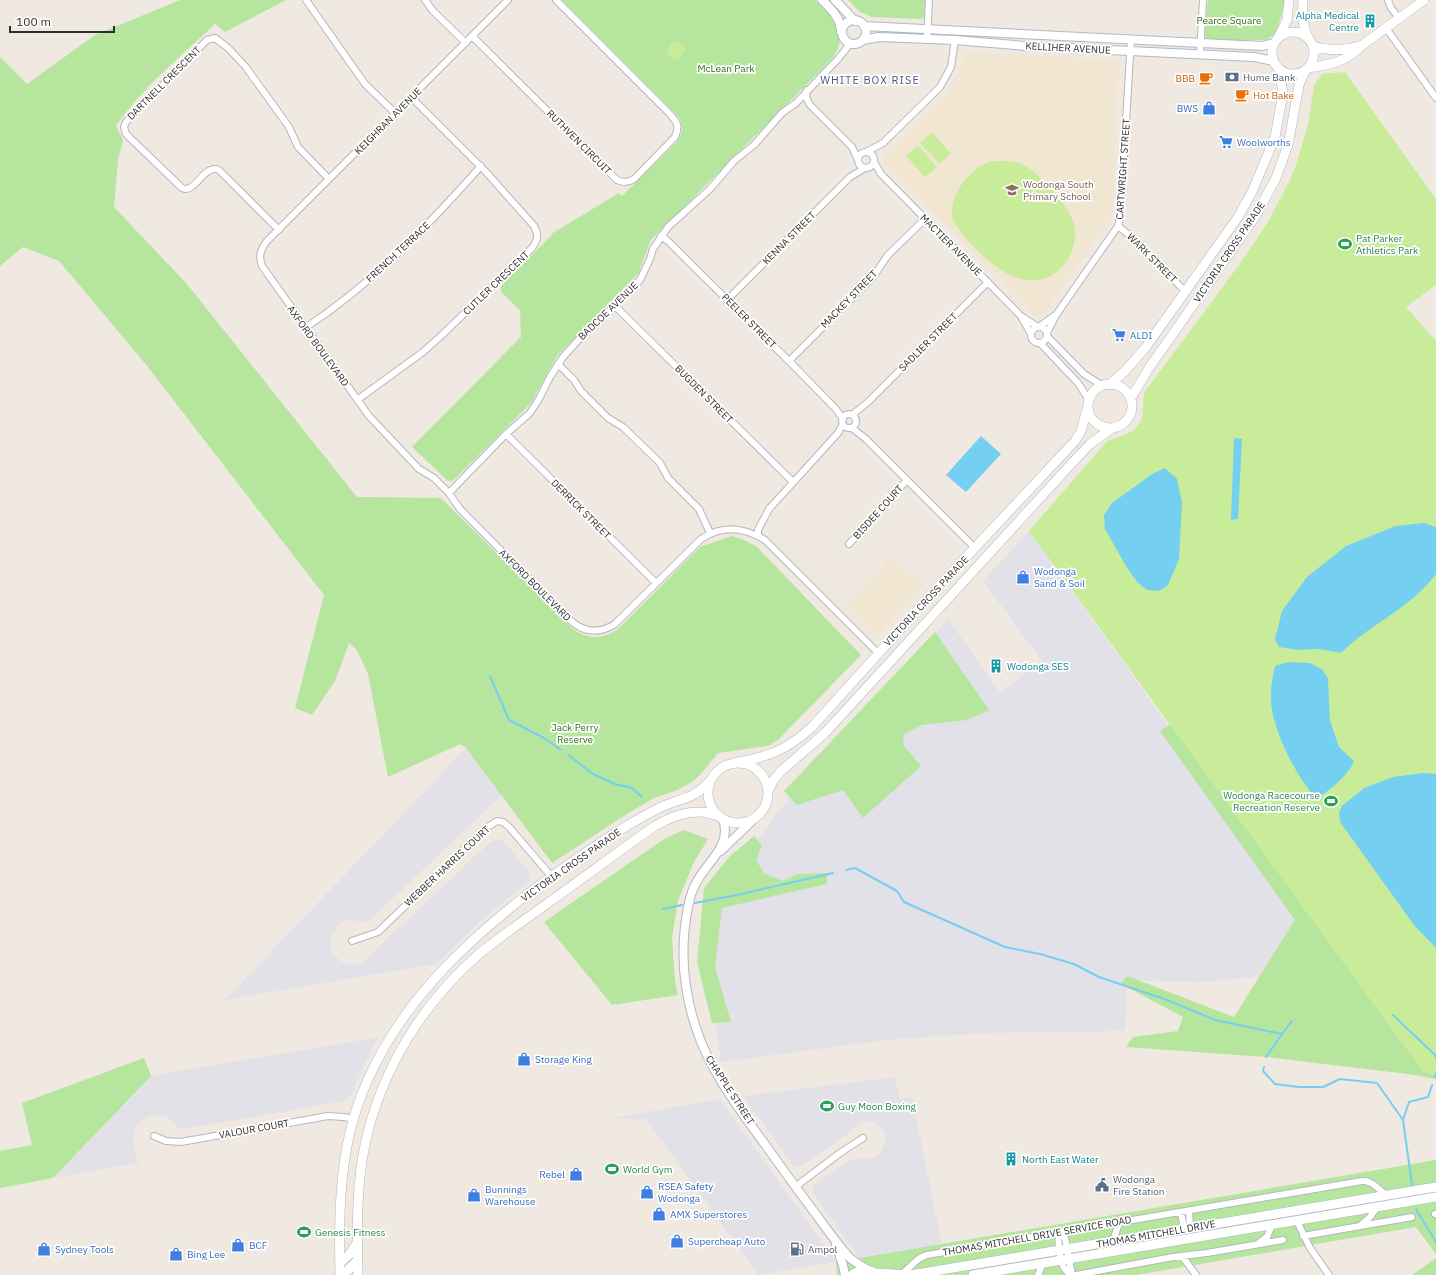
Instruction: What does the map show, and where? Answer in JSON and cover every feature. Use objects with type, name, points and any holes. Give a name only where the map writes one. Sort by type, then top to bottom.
[{"type":"main road","points":[[1289,0],[1284,28],[1276,40],[1272,55],[1274,62],[1280,69],[1286,73],[1293,74],[1300,73],[1307,68],[1313,60],[1314,53],[1311,43],[1304,30],[1303,0]]},
{"type":"main road","points":[[1307,68],[1337,62],[1354,54],[1361,46],[1424,0]]},
{"type":"main road","points":[[1276,40],[1284,34],[1298,32],[1304,34],[1311,43],[1321,49],[1350,49],[1361,46]]},
{"type":"main road","name":"VICTORIA CROSS PARADE","points":[[1131,398],[1149,368],[1255,217],[1276,178],[1288,144],[1300,85],[1307,68]]},
{"type":"main road","name":"VICTORIA CROSS PARADE","points":[[1106,385],[1137,358],[1238,217],[1258,179],[1275,137],[1283,87],[1280,69]]},
{"type":"main road","points":[[1106,385],[1119,386],[1131,398],[1132,406],[1128,419],[1124,424],[1118,427],[1104,428],[1092,419],[1089,403],[1094,391],[1106,385]]},
{"type":"main road","name":"VICTORIA CROSS PARADE","points":[[737,762],[757,759],[770,755],[795,741],[812,727],[952,572],[1076,441],[1081,431],[1089,403]]},
{"type":"main road","name":"VICTORIA CROSS PARADE","points":[[768,792],[773,781],[781,771],[806,751],[825,733],[1073,462],[1090,444],[1111,428]]},
{"type":"main road","points":[[952,572],[964,582]]},
{"type":"main road","points":[[878,653],[889,664]]},
{"type":"main road","points":[[737,762],[749,765],[759,772],[765,780],[768,792],[767,801],[763,811],[752,821],[740,824],[722,819],[714,809],[709,799],[708,788],[710,781],[712,776],[729,764],[737,762]]},
{"type":"main road","name":"VICTORIA CROSS PARADE","points":[[340,1275],[340,1210],[347,1145],[361,1096],[372,1068],[406,1013],[428,986],[470,943],[510,908],[551,876],[605,840],[652,812],[670,803],[693,796],[710,781]]},
{"type":"main road","name":"VICTORIA CROSS PARADE","points":[[358,1275],[357,1222],[362,1169],[370,1125],[385,1081],[396,1059],[410,1033],[439,994],[480,954],[505,934],[661,822],[677,815],[699,812],[712,814],[722,819]]},
{"type":"main road","points":[[344,1166],[362,1169]]},
{"type":"main road","name":"THOMAS MITCHELL DRIVE","points":[[973,1275],[1040,1264],[1064,1255],[1113,1241],[1436,1187]]},
{"type":"main road","name":"THOMAS MITCHELL DRIVE","points":[[852,1275],[861,1270],[875,1273],[923,1273],[1034,1255],[1100,1254],[1436,1197]]},
{"type":"main road","points":[[1291,1212],[1297,1220]]},
{"type":"main road","points":[[1262,1216],[1272,1225]]},
{"type":"main road","points":[[1187,1229],[1189,1238]]},
{"type":"main road","points":[[1100,1254],[1113,1241]]},
{"type":"main road","points":[[340,1263],[349,1255],[357,1243]]},
{"type":"main road","points":[[1034,1255],[1040,1264]]},
{"type":"main road","points":[[344,1275],[357,1261]]},
{"type":"street","points":[[306,0],[365,84],[395,113]]},
{"type":"street","points":[[425,0],[466,43]]},
{"type":"street","name":"KEIGHRAN AVENUE","points":[[267,241],[508,0]]},
{"type":"street","name":"RUTHVEN CIRCUIT","points":[[472,36],[617,180],[625,182],[630,181],[634,179],[675,137],[678,131],[678,126],[669,113],[556,0]]},
{"type":"street","points":[[822,0],[840,22],[843,39],[849,44],[856,44],[863,40],[866,33],[864,26],[855,21],[835,0]]},
{"type":"street","points":[[927,40],[929,0]]},
{"type":"street","points":[[1200,54],[1203,0]]},
{"type":"street","points":[[1388,0],[1391,8],[1399,18]]},
{"type":"street","points":[[842,32],[844,25],[851,21],[855,21]]},
{"type":"street","name":"KELLIHER AVENUE","points":[[864,26],[1262,46],[1276,40]]},
{"type":"street","points":[[1386,28],[1436,98]]},
{"type":"street","name":"KELLIHER AVENUE","points":[[863,40],[879,37],[955,40],[1130,52],[1254,57],[1274,62]]},
{"type":"street","name":"DARTNELL CRESCENT","points":[[279,230],[220,170],[208,170],[188,189],[182,188],[126,134],[124,127],[126,122],[207,40],[215,38],[245,66],[289,127],[298,147],[329,179]]},
{"type":"street","points":[[807,90],[806,97],[810,105],[852,147],[862,167],[867,168],[874,160],[883,143],[940,86],[951,66],[955,40]]},
{"type":"street","name":"CARTWRIGHT STREET","points":[[1047,335],[1056,315],[1118,226],[1120,218],[1124,164],[1131,40]]},
{"type":"street","name":"BADCOE AVENUE","points":[[449,493],[506,434],[532,410],[558,364],[582,336],[615,306],[621,297],[640,280],[653,250],[668,227],[710,189],[734,161],[754,145],[778,117],[796,103],[838,59],[849,44]]},
{"type":"street","name":"CUTLER CRESCENT","points":[[357,400],[423,352],[443,334],[532,248],[538,236],[534,226],[481,166],[411,97]]},
{"type":"street","points":[[858,161],[860,155],[883,143]]},
{"type":"street","points":[[852,147],[871,154],[874,160]]},
{"type":"street","name":"MACTIER AVENUE","points":[[874,160],[881,174],[925,219],[1021,316],[1038,327]]},
{"type":"street","name":"KENNA STREET","points":[[850,177],[858,161]]},
{"type":"street","name":"FRENCH TERRACE","points":[[305,328],[357,290],[420,234],[481,166]]},
{"type":"street","name":"MACTIER AVENUE","points":[[867,168],[881,174]]},
{"type":"street","name":"KENNA STREET","points":[[727,300],[850,177],[867,168]]},
{"type":"street","name":"MACKEY STREET","points":[[789,361],[873,277],[888,255],[925,219]]},
{"type":"street","name":"WARK STREET","points":[[1118,226],[1186,291]]},
{"type":"street","name":"PEELER STREET","points":[[661,236],[668,241],[789,361],[975,548]]},
{"type":"street","name":"AXFORD BOULEVARD","points":[[267,241],[262,247],[260,253],[260,262],[262,266],[369,416],[419,469],[434,478],[449,493],[460,509],[570,620],[580,628],[596,631],[609,628],[615,624],[701,539],[710,533],[721,530],[731,530],[748,532],[758,536],[774,548],[878,653]]},
{"type":"street","name":"SADLIER STREET","points":[[758,536],[758,530],[769,509],[793,482],[849,421],[988,282]]},
{"type":"street","name":"BUGDEN STREET","points":[[615,306],[793,482]]},
{"type":"street","name":"CARTWRIGHT STREET","points":[[1038,327],[1056,315]]},
{"type":"street","name":"MACTIER AVENUE","points":[[1021,316],[1031,334]]},
{"type":"street","points":[[1089,403],[1078,383],[1040,343],[1033,341],[1031,334],[1033,330],[1038,327],[1044,329],[1047,335],[1084,374],[1106,385]]},
{"type":"street","points":[[1040,343],[1045,341],[1047,335]]},
{"type":"street","points":[[558,364],[574,380],[581,391],[608,418],[623,426],[660,463],[668,478],[700,509],[710,533]]},
{"type":"street","name":"DERRICK STREET","points":[[506,434],[656,583]]},
{"type":"street","name":"BISDEE COURT","points":[[849,544],[907,480]]},
{"type":"street","name":"CHAPPLE STREET","points":[[716,856],[726,835],[726,828],[722,819]]},
{"type":"street","name":"WEBBER HARRIS COURT","points":[[352,941],[378,932],[490,824],[497,821],[503,822],[510,827],[551,876]]},
{"type":"street","name":"CHAPPLE STREET","points":[[752,821],[705,868],[696,882],[691,896],[686,915],[684,974],[696,1028],[709,1060],[727,1089],[795,1187],[833,1239],[851,1259],[875,1273]]},
{"type":"street","name":"VALOUR COURT","points":[[154,1136],[166,1141],[181,1142],[328,1116],[354,1119]]},
{"type":"street","points":[[795,1187],[840,1153],[863,1138]]},
{"type":"street","name":"THOMAS MITCHELL DRIVE SERVICE ROAD","points":[[901,1274],[908,1270],[916,1260],[925,1255],[1364,1181],[1372,1183],[1387,1195]]},
{"type":"street","points":[[1360,1226],[1370,1217],[1377,1207]]},
{"type":"street","points":[[1187,1229],[1189,1211]]},
{"type":"street","points":[[1181,1212],[1187,1229]]},
{"type":"street","points":[[1303,1236],[1412,1217]]},
{"type":"street","points":[[1297,1220],[1303,1236],[1329,1275]]},
{"type":"street","points":[[1113,1241],[1119,1223]]},
{"type":"street","points":[[1257,1244],[1267,1237],[1272,1225]]},
{"type":"street","points":[[1060,1233],[1058,1240],[1072,1275]]},
{"type":"street","name":"CHAPPLE STREET","points":[[833,1239],[842,1261],[845,1275]]},
{"type":"street","points":[[1076,1275],[1283,1240]]},
{"type":"street","points":[[1182,1256],[1196,1275]]},
{"type":"street","points":[[1038,1275],[1041,1268],[1040,1264]]},
{"type":"shaded area","name":"Wodonga South Primary School","points":[[964,52],[1116,60],[1119,63],[1112,217],[1042,316],[1037,317],[883,162],[883,158],[946,95],[960,67]]},
{"type":"shaded area","points":[[1029,531],[1312,927],[1266,976],[1200,982],[1128,980],[1125,1031],[984,1033],[886,1040],[721,1062],[704,951],[711,904],[794,791],[948,619],[1000,692],[1042,661],[983,581]]},
{"type":"shaded area","points":[[892,556],[924,584],[879,634],[874,634],[846,606]]},
{"type":"shaded area","points":[[466,748],[502,795],[370,920],[365,922],[351,920],[344,921],[338,925],[331,936],[331,951],[339,960],[345,963],[356,964],[363,962],[490,842],[496,840],[503,841],[507,845],[530,874],[529,881],[483,919],[436,964],[225,1000]]},
{"type":"shaded area","points":[[379,1037],[351,1095],[345,1101],[182,1129],[176,1126],[165,1116],[153,1115],[142,1120],[137,1125],[134,1133],[133,1138],[138,1163],[53,1178],[151,1076]]},
{"type":"shaded area","points":[[895,1077],[900,1099],[912,1097],[942,1245],[860,1258],[812,1192],[813,1186],[850,1160],[859,1158],[870,1159],[880,1154],[885,1143],[885,1135],[881,1128],[873,1122],[864,1121],[859,1123],[843,1138],[799,1167],[794,1166],[743,1096]]},
{"type":"shaded area","points":[[720,1099],[836,1262],[758,1275],[647,1120],[615,1118]]},
{"type":"green space","name":"Jack Perry Reserve","points":[[180,0],[286,0],[225,32],[215,24],[163,72],[138,98],[116,126],[123,140],[118,160],[114,207],[186,283],[357,497],[441,498],[572,628],[578,632],[584,635],[600,637],[612,633],[618,629],[700,547],[732,536],[756,546],[861,655],[779,739],[768,746],[718,753],[699,776],[692,782],[675,791],[654,798],[552,863],[466,748],[460,744],[388,777],[368,674],[357,650],[349,643],[335,681],[312,715],[295,708],[324,595],[144,362],[59,261],[23,247],[0,266],[0,57],[27,84],[95,35]]},
{"type":"green space","name":"McLean Park","points":[[562,0],[815,0],[828,13],[837,26],[839,42],[832,59],[651,240],[638,274],[557,356],[531,403],[456,478],[452,481],[447,480],[412,447],[521,337],[520,310],[501,292],[501,286],[552,235],[551,234],[619,193],[622,196],[677,142],[682,133],[682,126],[678,116]]},
{"type":"green space","points":[[848,0],[925,0],[924,17],[921,19],[872,17],[859,11]]},
{"type":"green space","name":"Pearce Square","points":[[1208,0],[1284,0],[1284,5],[1276,34],[1265,40],[1209,40],[1206,38],[1205,30]]},
{"type":"green space","points":[[674,40],[686,48],[678,61],[666,53]]},
{"type":"green space","name":"Wodonga Racecourse Recreation Reserve","points":[[1345,72],[1436,199],[1436,285],[1406,307],[1436,341],[1436,1075],[1423,1072],[1029,531],[1107,441],[1133,431],[1142,419],[1144,393],[1239,265],[1268,222],[1289,182],[1296,165],[1308,125],[1314,85],[1322,74]]},
{"type":"green space","points":[[932,132],[951,154],[939,164],[920,143]]},
{"type":"green space","points":[[918,145],[937,167],[925,177],[906,156]]},
{"type":"green space","points":[[997,161],[1018,163],[1024,165],[1037,174],[1058,196],[1069,211],[1072,218],[1075,227],[1075,237],[1074,246],[1070,255],[1059,270],[1043,279],[1022,279],[1007,274],[990,262],[967,240],[953,219],[953,203],[963,182],[980,166]]},
{"type":"green space","points":[[935,632],[989,710],[967,720],[922,725],[904,734],[903,745],[921,766],[863,818],[843,790],[797,805],[784,791]]},
{"type":"green space","points":[[1173,722],[1436,1057],[1436,1079],[1408,1074],[1266,1057],[1126,1047],[1133,1037],[1178,1031],[1183,1017],[1121,984],[1127,976],[1234,1017],[1295,920],[1160,731]]},
{"type":"green space","points":[[684,830],[708,839],[693,864],[678,901],[672,938],[675,981],[678,995],[612,1005],[544,922],[664,839]]},
{"type":"green space","points":[[754,836],[762,845],[756,860],[764,873],[782,881],[798,874],[827,873],[827,884],[722,908],[715,967],[731,1022],[712,1023],[697,962],[704,888],[729,857]]},
{"type":"green space","points":[[144,1058],[151,1076],[53,1178],[0,1188],[0,1151],[32,1145],[22,1103]]},
{"type":"green space","points":[[1436,1160],[1436,1254],[1416,1227],[1136,1275],[837,1275],[836,1262]]},
{"type":"green space","points":[[1436,1258],[1436,1275],[1412,1275]]},
{"type":"water","points":[[981,436],[1001,454],[966,492],[946,475]]},
{"type":"water","points":[[1234,438],[1242,439],[1238,519],[1231,520]]},
{"type":"water","points":[[1165,468],[1177,479],[1182,502],[1179,559],[1168,585],[1159,591],[1147,590],[1138,583],[1127,568],[1105,529],[1104,515],[1112,503],[1152,474]]},
{"type":"water","points":[[1424,523],[1436,527],[1436,574],[1414,597],[1353,642],[1341,653],[1319,649],[1299,650],[1279,647],[1275,639],[1282,611],[1307,577],[1346,546],[1396,526]]},
{"type":"water","points":[[1288,662],[1310,663],[1323,670],[1328,679],[1330,720],[1339,747],[1354,761],[1343,778],[1316,799],[1302,780],[1290,759],[1280,737],[1273,715],[1271,690],[1275,666]]},
{"type":"water","points":[[1423,773],[1436,774],[1436,948],[1414,925],[1340,822],[1339,813],[1342,806],[1364,788],[1393,777]]},
{"type":"waterway","points":[[490,676],[509,720],[544,738],[561,750]]},
{"type":"waterway","points":[[568,755],[593,774],[615,784],[632,788],[642,797]]},
{"type":"waterway","points":[[846,870],[855,868],[897,891],[904,902],[1005,947],[1040,954],[1074,964],[1099,977],[1167,1000],[1215,1020],[1282,1034]]},
{"type":"waterway","points":[[695,903],[833,873]]},
{"type":"waterway","points":[[663,909],[682,905]]},
{"type":"waterway","points":[[1393,1015],[1435,1055],[1436,1058]]},
{"type":"waterway","points":[[1266,1057],[1292,1021]]},
{"type":"waterway","points":[[1264,1067],[1263,1071],[1275,1084],[1299,1087],[1323,1087],[1340,1079],[1377,1083],[1403,1120]]},
{"type":"waterway","points":[[1435,1077],[1436,1073]]},
{"type":"waterway","points":[[1412,1185],[1403,1120],[1409,1102],[1428,1097],[1432,1085]]},
{"type":"waterway","points":[[1416,1209],[1436,1242]]},
{"type":"place","name":"Alpha Medical Centre","points":[[1370,21]]},
{"type":"place","name":"Hume Bank","points":[[1232,77]]},
{"type":"place","name":"BBB","points":[[1206,78]]},
{"type":"place","name":"Hot Bake","points":[[1242,95]]},
{"type":"place","name":"BWS","points":[[1209,108]]},
{"type":"place","name":"Woolworths","points":[[1226,142]]},
{"type":"place","name":"Wodonga South Primary School","points":[[1012,190]]},
{"type":"place","name":"Pat Parker Athletics Park","points":[[1345,244]]},
{"type":"place","name":"ALDI","points":[[1119,335]]},
{"type":"place","name":"Wodonga Sand & Soil","points":[[1023,577]]},
{"type":"place","name":"Wodonga SES","points":[[996,666]]},
{"type":"place","name":"Wodonga Racecourse Recreation Reserve","points":[[1331,801]]},
{"type":"place","name":"Storage King","points":[[524,1059]]},
{"type":"place","name":"Guy Moon Boxing","points":[[827,1106]]},
{"type":"place","name":"North East Water","points":[[1011,1159]]},
{"type":"place","name":"World Gym","points":[[612,1169]]},
{"type":"place","name":"Rebel","points":[[576,1174]]},
{"type":"place","name":"Wodonga Fire Station","points":[[1102,1185]]},
{"type":"place","name":"RSEA Safety Wodonga","points":[[647,1192]]},
{"type":"place","name":"Bunnings Warehouse","points":[[474,1195]]},
{"type":"place","name":"AMX Superstores","points":[[659,1214]]},
{"type":"place","name":"Genesis Fitness","points":[[304,1232]]},
{"type":"place","name":"Supercheap Auto","points":[[677,1241]]},
{"type":"place","name":"BCF","points":[[238,1245]]},
{"type":"place","name":"Sydney Tools","points":[[44,1249]]},
{"type":"place","name":"Ampol","points":[[797,1249]]},
{"type":"place","name":"Bing Lee","points":[[176,1254]]},
{"type":"district","name":"WHITE BOX RISE","points":[[870,80]]}]
